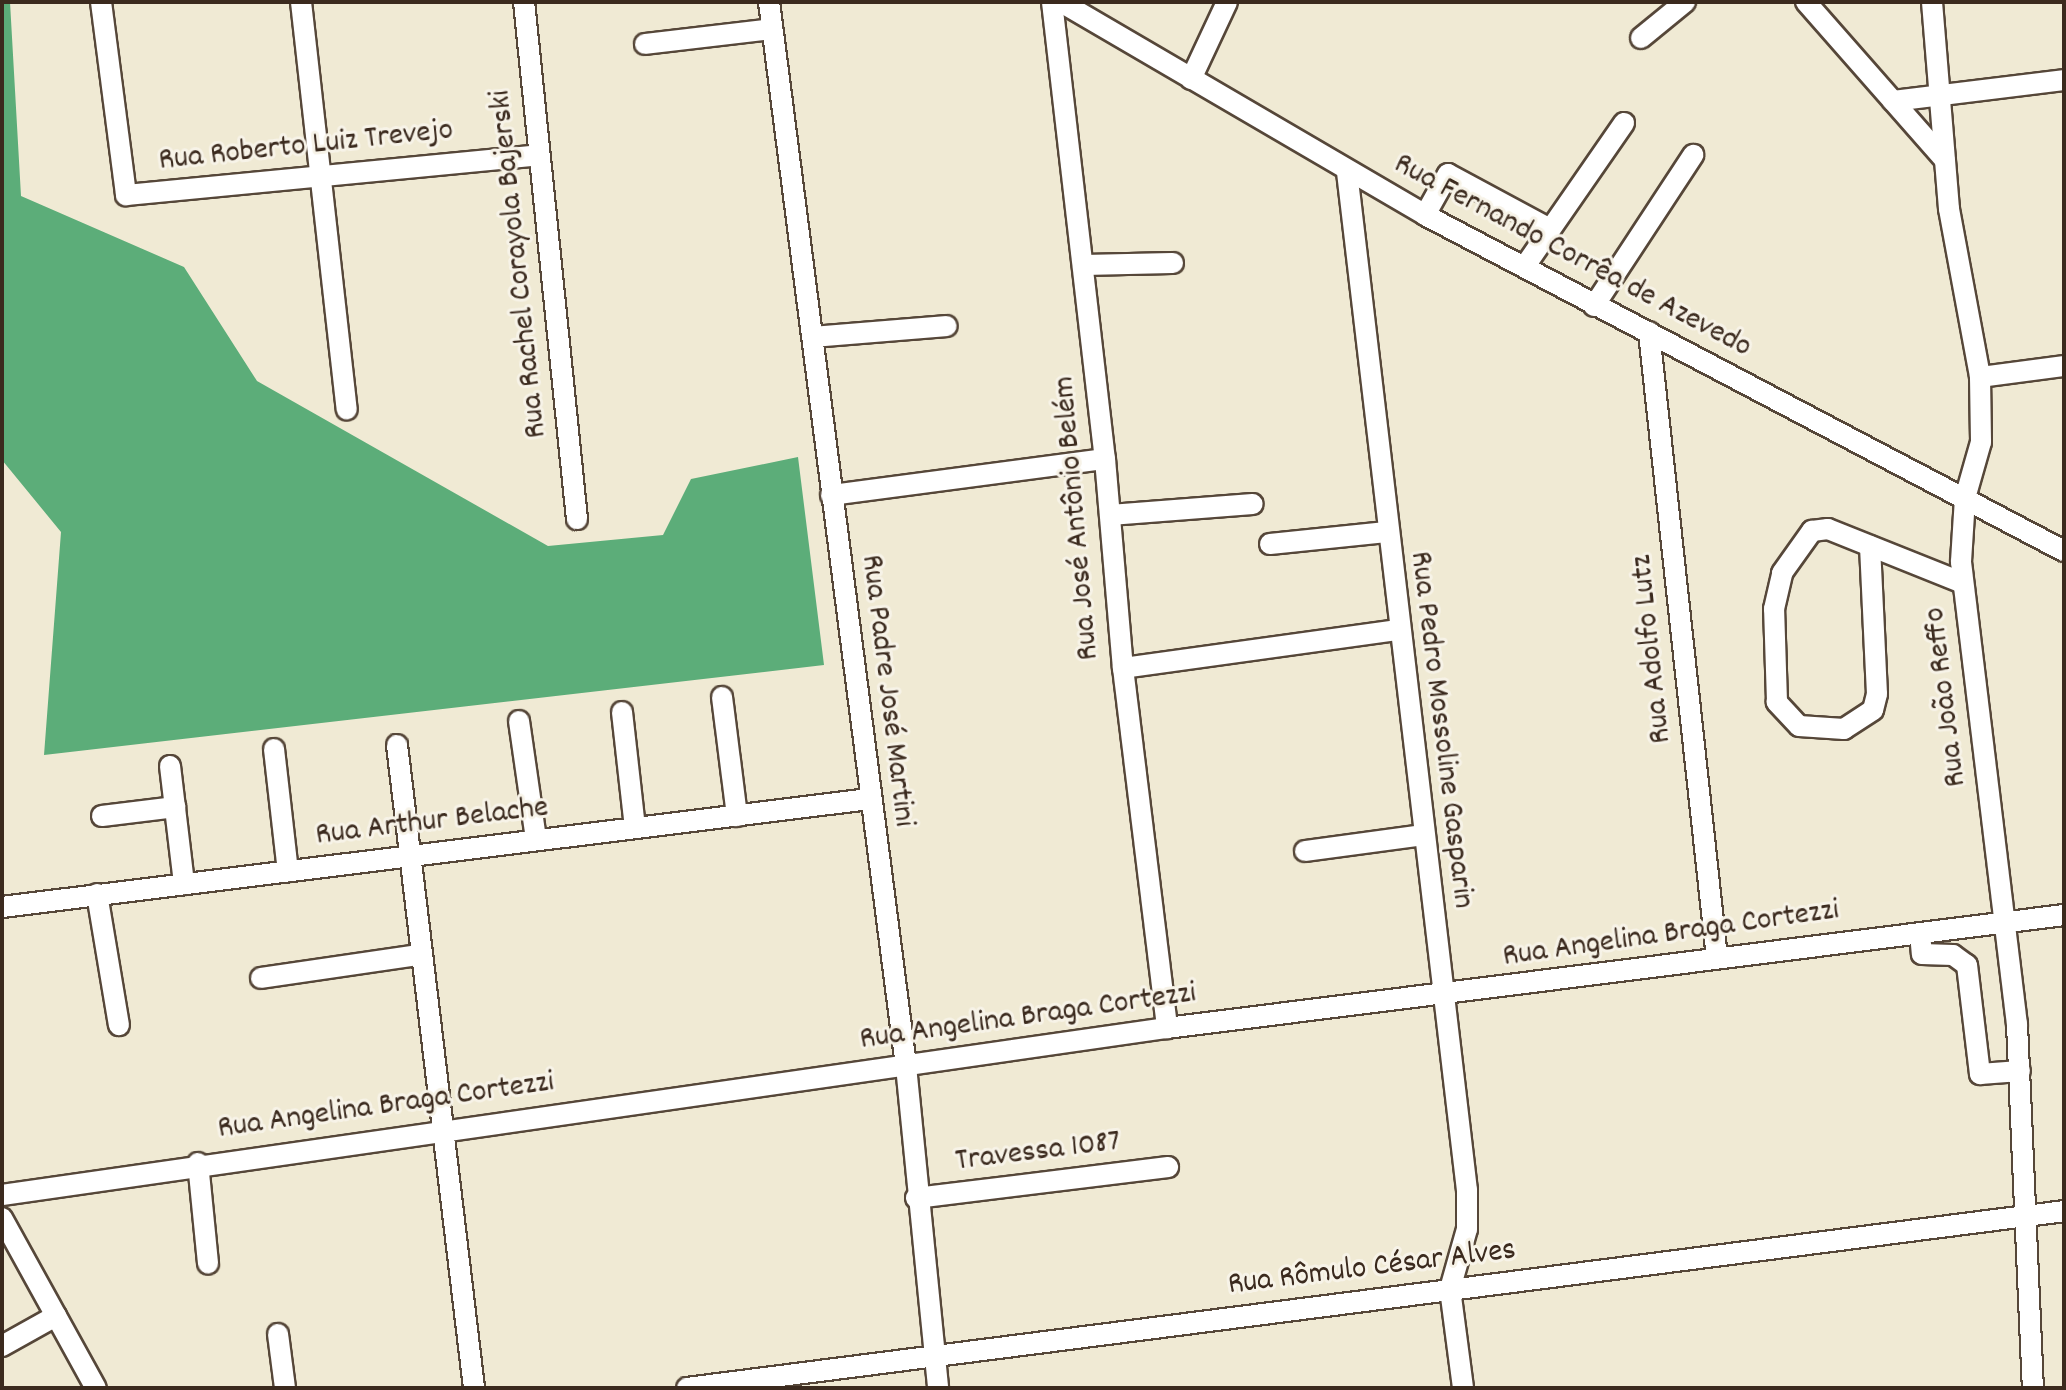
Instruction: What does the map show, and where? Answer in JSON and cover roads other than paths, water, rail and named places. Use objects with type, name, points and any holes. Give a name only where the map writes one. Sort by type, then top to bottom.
[{"type":"street","name":"Rua Roberto Luiz Trevejo","points":[[101,2],[126,195],[539,155]]},
{"type":"street","points":[[301,2],[347,409]]},
{"type":"street","name":"Rua Rachel Corayola Bajerski","points":[[524,2],[577,519]]},
{"type":"street","name":"Rua Padre José Martini","points":[[769,2],[869,799],[906,1066],[916,1198],[938,1388]]},
{"type":"street","name":"Rua José Antônio Belém","points":[[1052,2],[1105,459],[1123,668],[1167,1028]]},
{"type":"street","name":"Rua Fernando Corrêa de Azevedo","points":[[1061,2],[1425,215],[2064,551]]},
{"type":"street","points":[[1191,79],[1227,2]]},
{"type":"street","points":[[1641,38],[1685,2]]},
{"type":"street","points":[[1806,2],[1945,160]]},
{"type":"street","name":"Rua João Reffo","points":[[1932,2],[1945,160],[1980,377],[1981,442],[1965,498],[1963,583],[2020,1071],[2023,1217],[2033,1388]]},
{"type":"street","points":[[645,44],[772,29]]},
{"type":"street","points":[[1893,101],[2064,80]]},
{"type":"street","points":[[1525,266],[1624,123]]},
{"type":"street","points":[[1594,306],[1693,155]]},
{"type":"street","name":"Rua Pedro Mossoline Gasparin","points":[[1347,172],[1397,630],[1467,1190],[1467,1229],[1450,1289],[1463,1388]]},
{"type":"street","points":[[1425,215],[1448,174],[1550,229]]},
{"type":"street","points":[[1083,265],[1173,263]]},
{"type":"street","points":[[813,337],[947,326]]},
{"type":"street","name":"Rua Adolfo Lutz","points":[[1649,332],[1717,958]]},
{"type":"street","points":[[1980,377],[2064,366]]},
{"type":"street","points":[[831,495],[1105,459]]},
{"type":"street","points":[[1110,515],[1253,504]]},
{"type":"street","points":[[1870,546],[1877,694],[1873,710],[1844,729],[1799,726],[1777,702],[1774,609],[1782,573],[1812,531],[1828,529],[1963,583]]},
{"type":"street","points":[[1270,544],[1386,532]]},
{"type":"street","points":[[1123,668],[1397,630]]},
{"type":"street","points":[[722,697],[737,816]]},
{"type":"street","points":[[622,712],[635,827]]},
{"type":"street","points":[[519,721],[536,839]]},
{"type":"street","points":[[397,745],[407,855],[445,1130],[474,1388]]},
{"type":"street","points":[[274,749],[288,871]]},
{"type":"street","points":[[170,766],[184,884]]},
{"type":"street","name":"Rua Arthur Belache","points":[[2,907],[869,799]]},
{"type":"street","points":[[102,816],[175,807]]},
{"type":"street","points":[[1305,851],[1423,835]]},
{"type":"street","points":[[97,894],[119,1025]]},
{"type":"street","name":"Rua Angelina Braga Cortezzi","points":[[2,1195],[198,1163],[1167,1028],[2064,915]]},
{"type":"street","points":[[1920,933],[1922,954],[1953,955],[1967,965],[1980,1074],[2020,1071]]},
{"type":"street","points":[[261,978],[419,955]]},
{"type":"street","points":[[198,1163],[208,1264]]},
{"type":"street","name":"Travessa 1087","points":[[916,1198],[1168,1167]]},
{"type":"street","name":"Rua Rômulo César Alves","points":[[687,1388],[1956,1221],[2064,1211]]},
{"type":"street","points":[[2,1218],[96,1388]]},
{"type":"street","points":[[2,1346],[56,1316]]},
{"type":"street","points":[[278,1334],[285,1388]]}]
